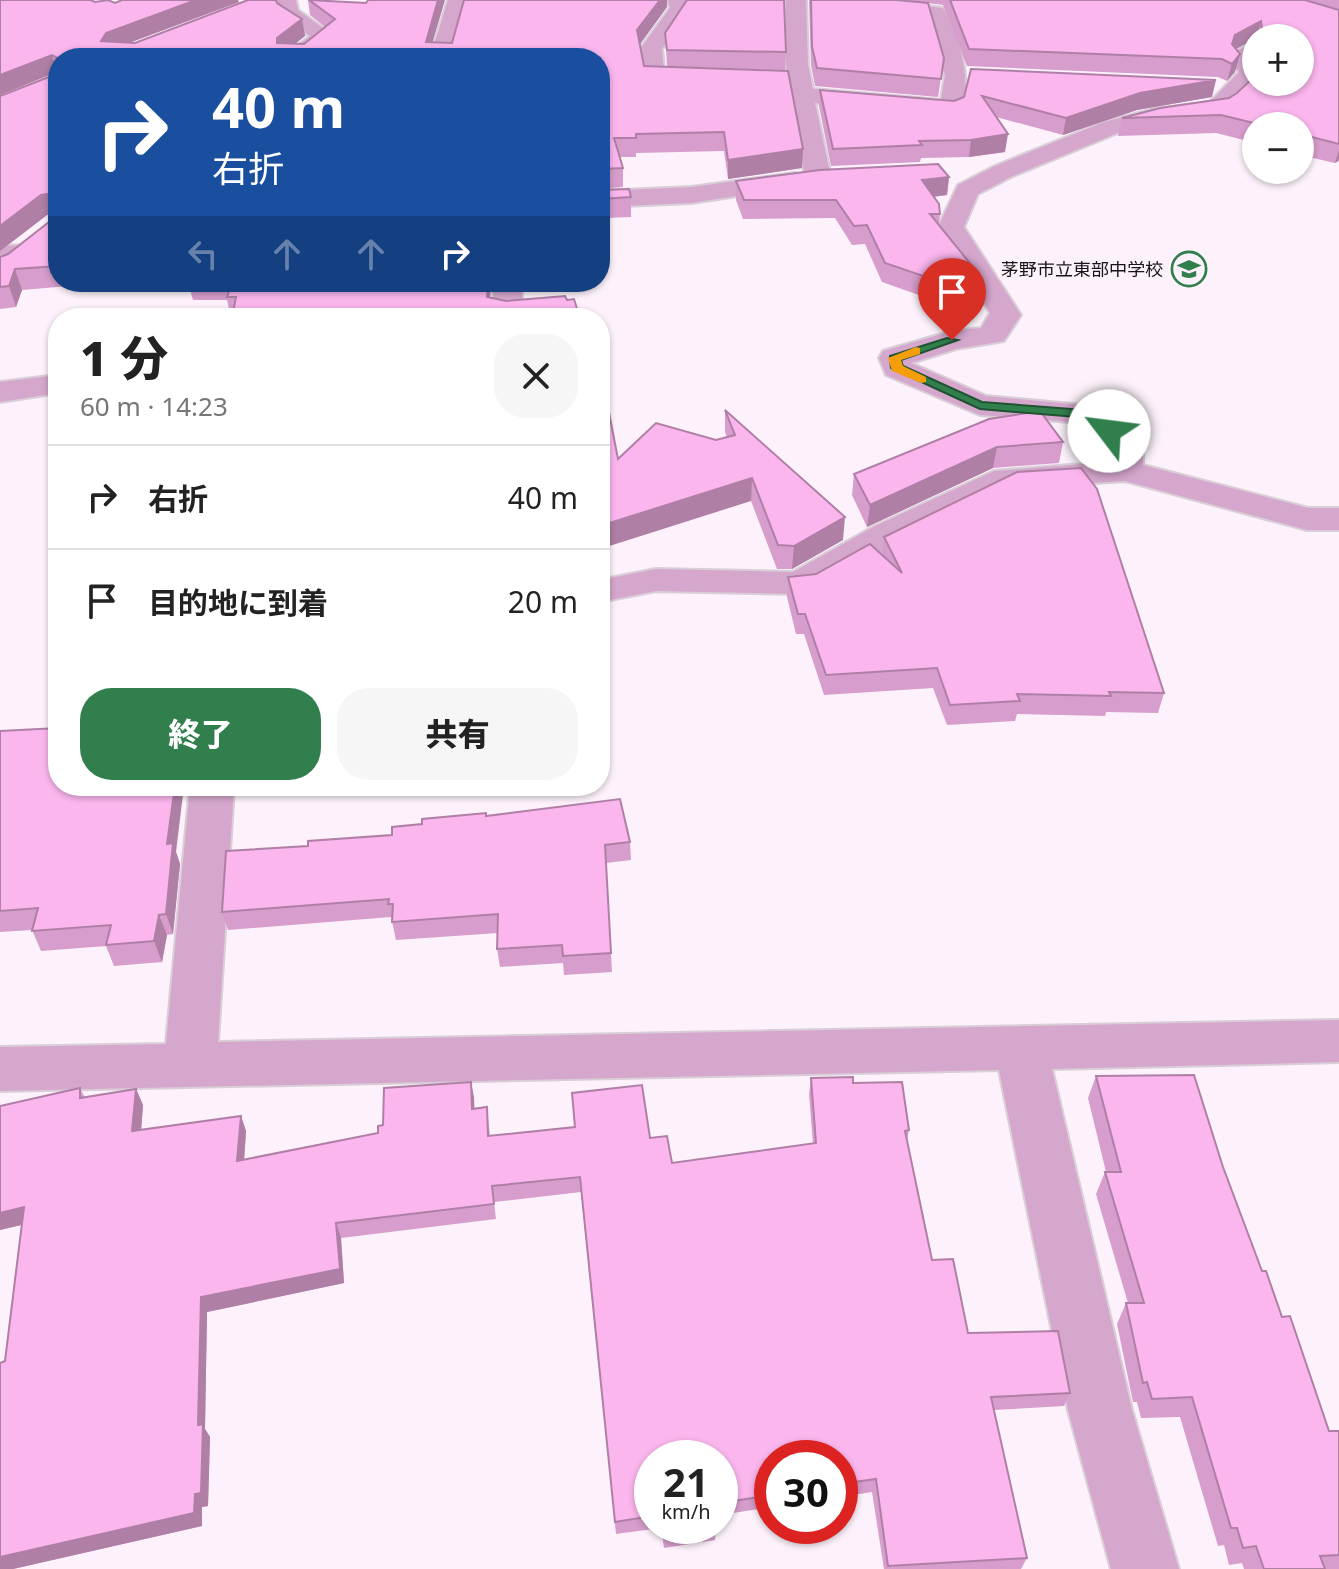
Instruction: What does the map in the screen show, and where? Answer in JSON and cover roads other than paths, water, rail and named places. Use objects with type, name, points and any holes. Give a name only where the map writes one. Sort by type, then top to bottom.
[{"type":"street","points":[[286,0],[289,13],[324,36],[307,48]]},
{"type":"street","points":[[442,48],[444,38],[455,19],[458,0]]},
{"type":"street","points":[[678,0],[680,8],[651,49],[654,76],[727,78]]},
{"type":"street","points":[[796,0],[797,65],[818,177]]},
{"type":"street","points":[[771,79],[802,87],[951,108],[963,75],[936,12],[826,0]]},
{"type":"street","points":[[1126,471],[1126,449],[1093,414],[980,405],[897,368],[894,358],[952,340],[993,335],[997,323],[1006,315],[951,227],[967,190],[1004,171],[1112,127],[1154,116],[1216,108],[1225,103],[1242,82]]},
{"type":"street","points":[[1205,87],[1236,88]]},
{"type":"street","points":[[950,171],[991,163],[1052,143],[1069,145]]},
{"type":"street","points":[[610,199],[691,195],[848,175]]},
{"type":"street","points":[[5,260],[48,230]]},
{"type":"street","points":[[5,260],[48,254]]},
{"type":"street","points":[[0,392],[48,385]]},
{"type":"street","points":[[610,589],[656,580],[800,583],[886,535],[1006,478],[1126,471],[1307,519],[1339,519]]},
{"type":"street","points":[[190,1065],[211,796]]},
{"type":"street","points":[[0,1069],[1339,1041]]},
{"type":"street","points":[[1021,1048],[1100,1410],[1145,1569]]},
{"type":"place","name":"茅野市立東部中学校","points":[[1189,269]]}]
